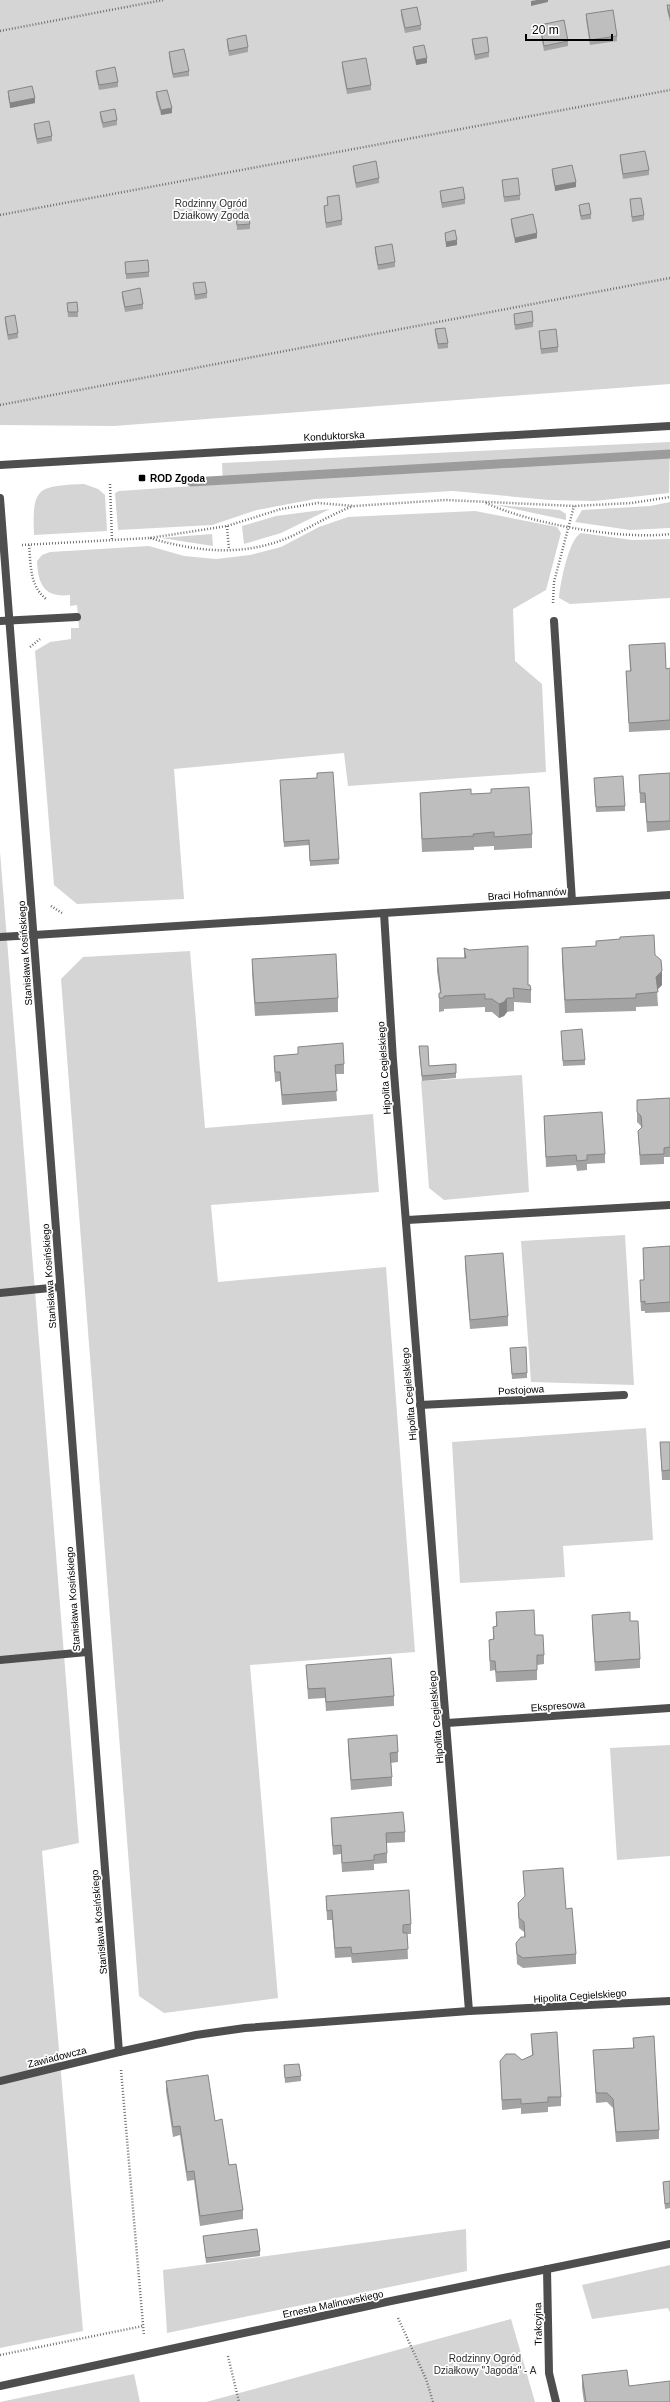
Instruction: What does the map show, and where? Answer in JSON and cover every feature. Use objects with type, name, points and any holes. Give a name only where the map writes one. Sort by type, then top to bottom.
[{"type":"street","name":"Konduktorska","points":[[0,465],[670,426]]},
{"type":"street","name":"Stanisława Kosińskiego","points":[[0,498],[87,1652],[119,2052]]},
{"type":"street","points":[[0,622],[73,618]]},
{"type":"street","points":[[554,621],[572,901]]},
{"type":"street","name":"Braci Hofmannów","points":[[34,935],[670,895]]},
{"type":"street","name":"Hipolita Cegielskiego","points":[[384,913],[393,1060],[407,1220],[420,1405],[469,2011],[670,2001]]},
{"type":"street","points":[[0,937],[34,935]]},
{"type":"street","points":[[407,1220],[670,1205]]},
{"type":"street","points":[[0,1292],[60,1287]]},
{"type":"street","name":"Postojowa","points":[[420,1405],[624,1395]]},
{"type":"street","points":[[0,1660],[87,1652]]},
{"type":"street","name":"Ekspresowa","points":[[446,1723],[670,1708]]},
{"type":"street","name":"Zawiadowcza","points":[[0,2081],[196,2035],[245,2028],[469,2011]]},
{"type":"street","name":"Ernesta Malinowskiego","points":[[0,2386],[391,2301],[670,2244]]},
{"type":"street","name":"Trakcyjna","points":[[547,2269],[549,2373],[556,2402]]},
{"type":"path","points":[[0,31],[163,0]]},
{"type":"path","points":[[0,215],[670,90]]},
{"type":"path","points":[[0,405],[670,278]]},
{"type":"path","points":[[110,484],[112,540]]},
{"type":"path","points":[[4,546],[150,538],[227,526],[282,508],[318,503],[354,506],[446,500],[574,506],[632,503],[670,497]]},
{"type":"path","points":[[486,503],[507,512],[569,526],[629,534],[670,534]]},
{"type":"path","points":[[150,538],[200,551],[261,547],[290,536],[319,520],[354,506]]},
{"type":"path","points":[[554,621],[554,582],[574,506]]},
{"type":"path","points":[[227,526],[229,550]]},
{"type":"path","points":[[29,545],[32,579],[41,595],[48,601],[67,602],[73,618]]},
{"type":"path","points":[[28,655],[30,648],[44,638]]},
{"type":"path","points":[[49,902],[52,907],[62,914],[69,914]]},
{"type":"path","points":[[119,2052],[146,2355]]},
{"type":"path","points":[[391,2301],[426,2378],[433,2402]]},
{"type":"path","points":[[0,2355],[143,2326]]},
{"type":"path","points":[[224,2338],[239,2402]]},
{"type":"green space","name":"Rodzinny Ogród Działkowy Zgoda","points":[[0,0],[670,0],[670,384],[114,426],[0,425]]},
{"type":"green space","points":[[670,442],[669,493],[594,501],[549,500],[453,491],[315,499],[257,510],[212,525],[118,530],[115,493],[119,491],[223,484],[222,463]]},
{"type":"green space","points":[[84,484],[98,489],[105,495],[107,531],[34,535],[34,507],[41,492],[47,488],[56,486]]},
{"type":"green space","points":[[670,502],[670,528],[630,530],[575,522],[582,510],[650,506]]},
{"type":"green space","points":[[496,505],[560,510],[566,514],[566,520]]},
{"type":"green space","points":[[330,509],[281,533],[244,544],[242,526],[276,516]]},
{"type":"green space","points":[[475,511],[557,527],[561,533],[546,590],[513,609],[515,661],[542,684],[546,772],[348,786],[344,753],[174,769],[184,899],[77,904],[54,885],[35,651],[50,642],[71,639],[71,628],[79,628],[77,605],[70,606],[70,595],[61,595],[48,592],[41,583],[37,561],[42,555],[50,552],[149,546],[184,556],[216,559],[250,555],[281,547],[319,527],[348,517]]},
{"type":"green space","points":[[581,533],[632,540],[670,539],[670,598],[570,604],[559,598],[563,573],[569,552],[573,543]]},
{"type":"green space","points":[[212,534],[213,546],[161,538]]},
{"type":"green space","points":[[0,852],[79,1843],[42,1851],[83,2331],[0,2348]]},
{"type":"green space","points":[[190,951],[205,1128],[373,1114],[379,1192],[211,1205],[218,1282],[386,1267],[415,1652],[250,1665],[278,1998],[164,2013],[139,1996],[61,979],[83,957]]},
{"type":"green space","points":[[522,1075],[529,1192],[444,1200],[429,1188],[421,1081]]},
{"type":"green space","points":[[625,1235],[634,1385],[531,1382],[521,1241]]},
{"type":"green space","points":[[646,1428],[653,1540],[563,1546],[565,1577],[460,1583],[452,1442]]},
{"type":"green space","points":[[670,1745],[670,1856],[617,1860],[610,1748]]},
{"type":"green space","points":[[466,2229],[467,2271],[167,2333],[163,2270]]},
{"type":"green space","points":[[670,2265],[670,2313],[668,2308],[592,2319],[582,2285]]},
{"type":"green space","name":"Rodzinny Ogród Działkowy \"Jagoda\" - A","points":[[511,2319],[535,2402],[206,2402]]},
{"type":"green space","points":[[134,2374],[140,2402],[0,2402]]},
{"type":"building","points":[[667,5],[670,5],[670,17]]},
{"type":"building","points":[[417,7],[421,25],[405,28],[401,10]]},
{"type":"building","points":[[613,10],[617,36],[590,40],[586,14]]},
{"type":"building","points":[[564,20],[568,41],[544,46],[540,25]]},
{"type":"building","points":[[246,35],[248,47],[229,51],[227,39]]},
{"type":"building","points":[[487,37],[489,52],[475,55],[472,39]]},
{"type":"building","points":[[424,45],[427,58],[416,60],[413,47]]},
{"type":"building","points":[[184,49],[189,71],[173,74],[169,52]]},
{"type":"building","points":[[366,58],[371,85],[347,89],[342,62]]},
{"type":"building","points":[[115,67],[118,82],[99,85],[96,71]]},
{"type":"building","points":[[32,86],[35,98],[10,103],[8,91]]},
{"type":"building","points":[[167,90],[172,108],[161,110],[156,92]]},
{"type":"building","points":[[115,109],[117,120],[103,123],[100,112]]},
{"type":"building","points":[[49,121],[52,136],[37,139],[34,124]]},
{"type":"building","points":[[645,151],[649,170],[623,174],[620,155]]},
{"type":"building","points":[[376,161],[379,178],[356,183],[353,166]]},
{"type":"building","points":[[572,165],[576,182],[555,186],[552,169]]},
{"type":"building","points":[[518,178],[520,195],[504,197],[502,180]]},
{"type":"building","points":[[463,187],[465,199],[442,203],[440,191]]},
{"type":"building","points":[[339,195],[342,220],[326,223],[324,206],[328,205],[327,197]]},
{"type":"building","points":[[641,198],[644,215],[632,217],[630,199]]},
{"type":"building","points":[[589,203],[591,214],[581,216],[579,205]]},
{"type":"building","points":[[248,214],[250,224],[237,225],[236,215]]},
{"type":"building","points":[[533,214],[537,233],[515,238],[511,219]]},
{"type":"building","points":[[455,230],[457,240],[446,242],[445,233]]},
{"type":"building","points":[[392,244],[395,262],[378,265],[375,247]]},
{"type":"building","points":[[148,260],[149,272],[126,274],[125,262]]},
{"type":"building","points":[[205,282],[207,293],[195,295],[193,283]]},
{"type":"building","points":[[140,288],[143,304],[125,307],[122,292]]},
{"type":"building","points":[[77,302],[78,312],[68,312],[67,303]]},
{"type":"building","points":[[532,311],[533,322],[515,325],[514,314]]},
{"type":"building","points":[[15,315],[18,333],[8,335],[5,317]]},
{"type":"building","points":[[445,328],[448,343],[438,344],[435,329]]},
{"type":"building","points":[[556,329],[558,347],[541,349],[539,331]]},
{"type":"building","points":[[665,643],[666,669],[670,668],[670,720],[629,723],[626,671],[631,671],[629,645]]},
{"type":"building","points":[[333,772],[339,859],[310,861],[309,840],[284,842],[280,780],[317,778],[317,773]]},
{"type":"building","points":[[670,773],[670,821],[647,822],[645,793],[640,793],[639,775]]},
{"type":"building","points":[[623,776],[625,806],[596,807],[594,778]]},
{"type":"building","points":[[529,787],[532,834],[494,837],[494,832],[473,834],[474,836],[422,839],[420,793],[471,789],[471,794],[491,793],[491,789]]},
{"type":"building","points":[[654,935],[655,955],[661,960],[662,971],[656,977],[658,992],[636,994],[636,998],[565,1000],[562,948],[596,946],[596,941],[620,939],[620,937]]},
{"type":"building","points":[[528,946],[528,985],[530,985],[531,990],[513,988],[514,998],[507,998],[504,1002],[499,1004],[492,999],[485,999],[485,994],[444,996],[444,998],[439,998],[439,993],[441,993],[437,958],[466,958],[464,948],[469,950]]},
{"type":"building","points":[[336,954],[338,998],[255,1003],[252,959]]},
{"type":"building","points":[[582,1029],[585,1060],[563,1061],[561,1031]]},
{"type":"building","points":[[343,1043],[344,1064],[335,1065],[337,1091],[282,1095],[280,1072],[275,1072],[274,1056],[298,1054],[298,1047]]},
{"type":"building","points":[[419,1046],[428,1046],[429,1066],[456,1064],[456,1073],[422,1076]]},
{"type":"building","points":[[670,1098],[670,1147],[664,1148],[664,1154],[640,1155],[638,1131],[642,1127],[641,1116],[637,1112],[637,1100]]},
{"type":"building","points":[[602,1112],[605,1154],[587,1155],[587,1160],[577,1161],[576,1155],[546,1157],[544,1116]]},
{"type":"building","points":[[670,1246],[670,1302],[645,1304],[645,1301],[641,1302],[640,1280],[644,1280],[643,1248]]},
{"type":"building","points":[[503,1253],[508,1316],[470,1320],[465,1256]]},
{"type":"building","points":[[526,1347],[527,1373],[512,1374],[510,1348]]},
{"type":"building","points":[[660,1442],[670,1442],[670,1470],[662,1471]]},
{"type":"building","points":[[534,1610],[535,1635],[543,1635],[544,1655],[537,1655],[537,1670],[496,1672],[495,1661],[490,1661],[489,1640],[494,1639],[493,1627],[497,1626],[496,1612]]},
{"type":"building","points":[[630,1612],[630,1621],[638,1621],[640,1659],[595,1662],[592,1615]]},
{"type":"building","points":[[391,1658],[394,1696],[326,1702],[325,1688],[308,1689],[306,1665]]},
{"type":"building","points":[[397,1735],[398,1752],[390,1753],[392,1777],[351,1780],[348,1739]]},
{"type":"building","points":[[403,1812],[405,1832],[386,1833],[387,1853],[374,1855],[374,1860],[342,1863],[341,1845],[333,1846],[331,1818]]},
{"type":"building","points":[[563,1868],[566,1909],[572,1908],[576,1954],[523,1958],[517,1954],[516,1943],[521,1937],[525,1937],[524,1922],[519,1918],[518,1903],[525,1896],[523,1871]]},
{"type":"building","points":[[409,1890],[411,1924],[403,1925],[403,1933],[407,1933],[408,1949],[352,1954],[351,1947],[335,1948],[332,1910],[327,1911],[326,1896]]},
{"type":"building","points":[[557,2032],[561,2097],[548,2097],[548,2102],[521,2104],[521,2099],[502,2100],[500,2061],[506,2054],[515,2054],[522,2060],[533,2055],[531,2034]]},
{"type":"building","points":[[654,2036],[659,2130],[616,2132],[613,2099],[607,2093],[596,2093],[593,2050],[634,2048],[633,2038]]},
{"type":"building","points":[[299,2064],[301,2076],[285,2078],[284,2065]]},
{"type":"building","points":[[208,2075],[215,2121],[222,2119],[229,2165],[236,2164],[243,2210],[200,2216],[194,2171],[187,2172],[180,2126],[173,2127],[166,2081]]},
{"type":"building","points":[[670,2181],[670,2203],[665,2204],[663,2182]]},
{"type":"building","points":[[257,2229],[260,2251],[206,2258],[203,2236]]},
{"type":"building","points":[[627,2370],[629,2386],[670,2381],[670,2402],[586,2402],[582,2375]]},
{"type":"waterway","points":[[191,482],[670,454]]},
{"type":"place","name":"ROD Zgoda","points":[[142,478]]}]
